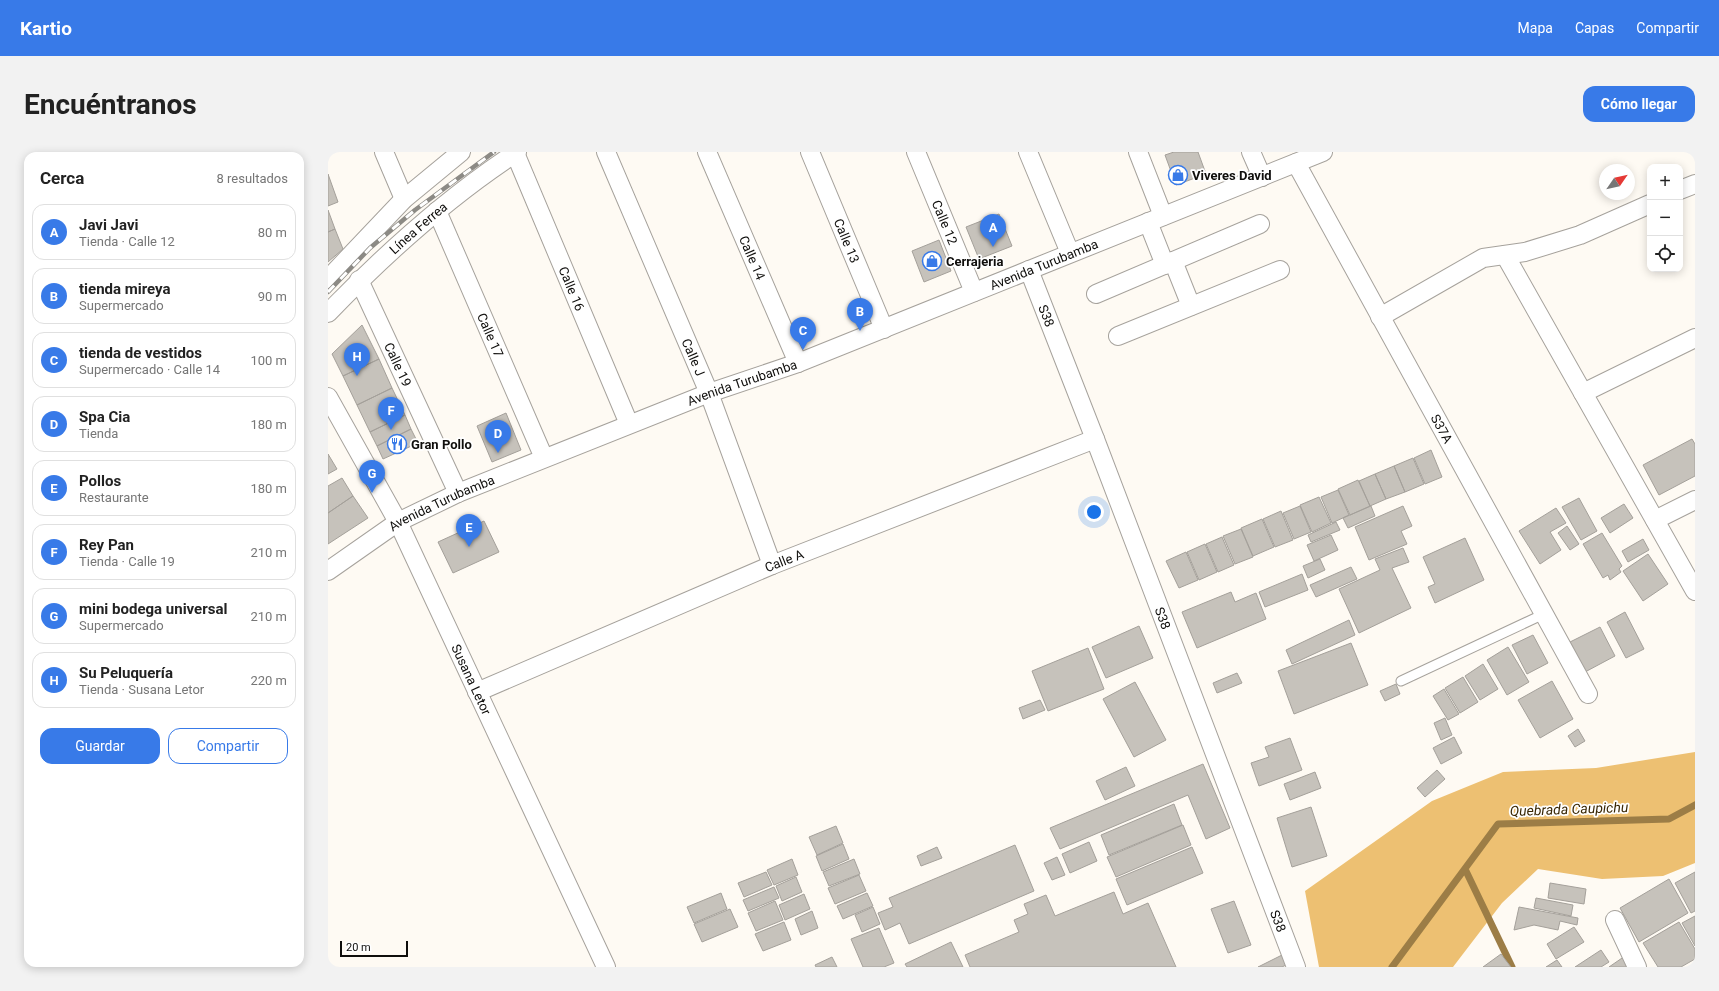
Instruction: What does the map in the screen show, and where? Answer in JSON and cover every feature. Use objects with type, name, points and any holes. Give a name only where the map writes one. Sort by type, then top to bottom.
[{"type":"street","points":[[384,152],[404,199]]},
{"type":"street","points":[[328,279],[404,199],[461,152]]},
{"type":"street","name":"Calle J","points":[[606,152],[709,393],[772,565]]},
{"type":"street","name":"Calle 14","points":[[706,152],[798,363]]},
{"type":"street","name":"Calle 13","points":[[810,152],[884,329]]},
{"type":"street","name":"Calle 12","points":[[916,152],[974,292]]},
{"type":"street","points":[[1028,152],[1070,253]]},
{"type":"street","points":[[1138,152],[1169,263],[1191,306]]},
{"type":"street","points":[[1251,152],[1262,177]]},
{"type":"street","name":"Avenida Turubamba","points":[[328,571],[398,522],[458,493],[709,393],[798,363],[1324,152]]},
{"type":"street","name":"Línea Ferrea","points":[[328,313],[359,280],[437,211],[516,153]]},
{"type":"street","name":"Calle 16","points":[[516,153],[629,424]]},
{"type":"street","name":"S37A","points":[[1296,163],[1588,694]]},
{"type":"street","points":[[1683,189],[1695,184]]},
{"type":"street","points":[[1380,317],[1483,258],[1525,252],[1580,235],[1647,205]]},
{"type":"street","name":"Calle 17","points":[[437,211],[544,458]]},
{"type":"street","points":[[1096,294],[1260,224]]},
{"type":"street","points":[[1505,255],[1695,591]]},
{"type":"street","name":"S38","points":[[1029,270],[1296,967]]},
{"type":"street","points":[[1118,336],[1280,270]]},
{"type":"street","name":"Calle 19","points":[[359,280],[458,493]]},
{"type":"street","points":[[1583,392],[1695,338]]},
{"type":"street","name":"Susana Letor","points":[[328,397],[398,522],[606,967]]},
{"type":"street","name":"Calle A","points":[[477,692],[772,565],[1095,439]]},
{"type":"street","points":[[1655,520],[1695,500]]},
{"type":"street","points":[[1616,920],[1637,967]]},
{"type":"lane","points":[[1401,681],[1544,614]]},
{"type":"shaded area","points":[[1695,752],[1695,863],[1663,876],[1602,879],[1538,869],[1502,903],[1453,967],[1319,967],[1305,891],[1432,801],[1503,772],[1596,768]]},
{"type":"building","points":[[1174,152],[1198,152],[1206,174],[1176,185],[1165,155]]},
{"type":"building","points":[[328,174],[338,202],[328,206]]},
{"type":"building","points":[[328,210],[335,229],[328,232]]},
{"type":"building","points":[[999,214],[1012,246],[979,259],[966,227]]},
{"type":"building","points":[[335,229],[343,249],[328,262],[328,232]]},
{"type":"building","name":"Cerrajeria","points":[[939,240],[951,271],[924,282],[912,251]]},
{"type":"building","points":[[362,325],[379,359],[343,376],[332,354]]},
{"type":"building","points":[[379,359],[392,388],[357,405],[343,376]]},
{"type":"building","points":[[392,388],[405,415],[370,432],[357,405]]},
{"type":"building","points":[[506,413],[521,450],[492,462],[477,426]]},
{"type":"building","points":[[405,415],[411,429],[377,446],[370,432]]},
{"type":"building","name":"Gran Pollo","points":[[411,429],[418,443],[383,459],[377,446]]},
{"type":"building","points":[[1692,439],[1695,444],[1695,476],[1659,495],[1643,465]]},
{"type":"building","points":[[1431,450],[1442,477],[1425,484],[1414,458]]},
{"type":"building","points":[[328,454],[337,469],[328,474]]},
{"type":"building","points":[[1413,458],[1424,484],[1405,492],[1394,466]]},
{"type":"building","points":[[1394,466],[1405,492],[1386,499],[1375,474]]},
{"type":"building","points":[[1375,474],[1386,499],[1370,506],[1359,481]]},
{"type":"building","points":[[342,478],[353,496],[328,513],[328,486]]},
{"type":"building","points":[[1358,480],[1370,506],[1350,515],[1338,489]]},
{"type":"building","points":[[1338,490],[1349,515],[1332,523],[1321,497]]},
{"type":"building","points":[[353,496],[368,518],[328,544],[328,513]]},
{"type":"building","points":[[1319,497],[1331,523],[1312,532],[1300,505]]},
{"type":"building","points":[[1579,498],[1597,531],[1581,540],[1562,507]]},
{"type":"building","points":[[1624,504],[1633,518],[1610,533],[1601,518]]},
{"type":"building","points":[[1300,506],[1311,532],[1294,539],[1283,513]]},
{"type":"building","points":[[1371,506],[1375,516],[1348,528],[1343,518]]},
{"type":"building","points":[[1403,506],[1412,526],[1401,531],[1407,544],[1369,560],[1355,527]]},
{"type":"building","points":[[1556,508],[1566,523],[1550,532],[1561,550],[1540,564],[1519,531]]},
{"type":"building","points":[[1281,511],[1293,540],[1275,547],[1263,519]]},
{"type":"building","points":[[1262,519],[1274,547],[1253,556],[1241,528]]},
{"type":"building","points":[[484,521],[499,552],[453,573],[438,542]]},
{"type":"building","points":[[1336,522],[1340,530],[1311,542],[1308,535]]},
{"type":"building","points":[[1567,526],[1579,544],[1570,550],[1558,533]]},
{"type":"building","points":[[1241,529],[1253,557],[1235,564],[1223,536]]},
{"type":"building","points":[[1602,533],[1622,566],[1619,569],[1621,572],[1610,580],[1608,575],[1603,578],[1583,544]]},
{"type":"building","points":[[1331,535],[1338,550],[1314,561],[1307,545]]},
{"type":"building","points":[[1222,537],[1234,565],[1218,572],[1206,544]]},
{"type":"building","points":[[1465,538],[1484,580],[1435,603],[1428,587],[1435,584],[1423,557]]},
{"type":"building","points":[[1643,539],[1649,550],[1628,562],[1622,551]]},
{"type":"building","points":[[1205,544],[1217,572],[1199,580],[1187,552]]},
{"type":"building","points":[[1403,548],[1409,562],[1392,568],[1411,608],[1359,633],[1339,589],[1380,570],[1375,559]]},
{"type":"building","points":[[1186,552],[1198,580],[1179,588],[1166,561]]},
{"type":"building","points":[[1648,554],[1668,584],[1643,601],[1623,571]]},
{"type":"building","points":[[1320,559],[1325,570],[1308,578],[1303,566]]},
{"type":"building","points":[[1351,567],[1357,579],[1316,597],[1310,585]]},
{"type":"building","points":[[1302,574],[1308,590],[1265,607],[1259,592]]},
{"type":"building","points":[[1231,592],[1235,602],[1256,593],[1266,619],[1197,648],[1182,612]]},
{"type":"building","points":[[1625,612],[1644,649],[1626,658],[1607,622]]},
{"type":"building","points":[[1349,620],[1355,635],[1292,664],[1286,650]]},
{"type":"building","points":[[1139,626],[1153,658],[1106,678],[1092,647]]},
{"type":"building","points":[[1600,627],[1615,656],[1585,672],[1570,642]]},
{"type":"building","points":[[1533,635],[1548,663],[1527,674],[1512,645]]},
{"type":"building","points":[[1351,643],[1368,685],[1294,714],[1278,671]]},
{"type":"building","points":[[1508,647],[1529,682],[1507,695],[1487,660]]},
{"type":"building","points":[[1088,648],[1104,689],[1048,711],[1032,671]]},
{"type":"building","points":[[1483,664],[1498,689],[1480,700],[1465,676]]},
{"type":"building","points":[[1237,673],[1242,683],[1217,693],[1213,683]]},
{"type":"building","points":[[1463,677],[1478,702],[1460,713],[1445,688]]},
{"type":"building","points":[[1552,681],[1573,719],[1540,738],[1518,700]]},
{"type":"building","points":[[1135,682],[1166,740],[1134,757],[1103,699]]},
{"type":"building","points":[[1396,684],[1400,694],[1385,701],[1380,691]]},
{"type":"building","points":[[1444,689],[1459,714],[1448,720],[1433,696]]},
{"type":"building","points":[[1040,700],[1045,710],[1023,719],[1019,708]]},
{"type":"building","points":[[1445,718],[1452,735],[1441,740],[1434,723]]},
{"type":"building","points":[[1578,729],[1585,741],[1575,747],[1568,736]]},
{"type":"building","points":[[1454,737],[1462,753],[1441,764],[1433,748]]},
{"type":"building","points":[[1290,738],[1302,770],[1259,786],[1251,763],[1269,757],[1265,747]]},
{"type":"building","points":[[1203,764],[1230,828],[1206,839],[1188,795],[1060,849],[1050,828]]},
{"type":"building","points":[[1126,767],[1135,786],[1105,800],[1096,781]]},
{"type":"building","points":[[1437,770],[1445,779],[1425,797],[1417,788]]},
{"type":"building","points":[[1315,772],[1321,788],[1290,800],[1284,784]]},
{"type":"building","points":[[1174,804],[1182,825],[1109,855],[1101,835]]},
{"type":"building","points":[[1311,807],[1327,856],[1292,867],[1277,818]]},
{"type":"building","points":[[1183,825],[1191,845],[1116,877],[1107,857]]},
{"type":"building","points":[[836,826],[843,843],[817,855],[809,837]]},
{"type":"building","points":[[1089,842],[1097,861],[1070,873],[1062,854]]},
{"type":"building","points":[[843,844],[849,859],[822,871],[816,856]]},
{"type":"building","points":[[1015,845],[1034,891],[909,944],[900,923],[885,930],[878,913],[893,907],[889,898]]},
{"type":"building","points":[[937,847],[942,858],[921,866],[917,856]]},
{"type":"building","points":[[1192,847],[1203,873],[1127,905],[1116,879]]},
{"type":"building","points":[[1057,857],[1065,875],[1052,880],[1044,863]]},
{"type":"building","points":[[792,859],[798,875],[774,885],[767,870]]},
{"type":"building","points":[[854,859],[860,874],[829,886],[823,872]]},
{"type":"building","points":[[766,872],[772,885],[744,897],[738,883]]},
{"type":"building","points":[[1695,872],[1695,911],[1691,913],[1675,883]]},
{"type":"building","points":[[859,875],[866,891],[835,904],[828,888]]},
{"type":"building","points":[[796,877],[802,892],[782,901],[776,886]]},
{"type":"building","points":[[1669,879],[1688,913],[1639,942],[1620,908]]},
{"type":"building","points":[[1550,883],[1586,889],[1584,904],[1548,898]]},
{"type":"building","points":[[774,887],[779,898],[748,911],[743,900]]},
{"type":"building","points":[[1114,892],[1123,914],[1148,903],[1176,967],[970,967],[965,955],[1019,932],[1014,920],[1028,914],[1024,904],[1046,895],[1055,916]]},
{"type":"building","points":[[721,893],[727,909],[694,923],[687,907]]},
{"type":"building","points":[[867,893],[873,906],[843,919],[837,906]]},
{"type":"building","points":[[804,894],[810,909],[785,920],[779,905]]},
{"type":"building","points":[[1536,898],[1573,905],[1571,916],[1534,908]]},
{"type":"building","points":[[775,901],[783,920],[756,931],[748,913]]},
{"type":"building","points":[[1234,901],[1251,945],[1228,953],[1211,909]]},
{"type":"building","points":[[873,907],[880,924],[862,932],[855,915]]},
{"type":"building","points":[[1519,907],[1578,918],[1577,925],[1560,921],[1558,930],[1534,925],[1514,930]]},
{"type":"building","points":[[730,909],[738,927],[702,942],[694,924]]},
{"type":"building","points":[[812,911],[818,928],[801,935],[795,919]]},
{"type":"building","points":[[1695,916],[1695,946],[1682,923]]},
{"type":"building","points":[[784,922],[791,940],[763,951],[755,934]]},
{"type":"building","points":[[1679,922],[1695,949],[1695,959],[1681,967],[1658,967],[1643,943]]},
{"type":"building","points":[[1574,927],[1584,942],[1556,959],[1547,944]]},
{"type":"building","points":[[879,928],[894,963],[884,967],[863,967],[851,939]]},
{"type":"building","points":[[951,942],[963,967],[907,967],[905,964]]},
{"type":"building","points":[[1601,950],[1609,962],[1601,967],[1575,967]]},
{"type":"building","points":[[1501,954],[1511,967],[1483,967]]},
{"type":"building","points":[[1282,955],[1286,965],[1282,967],[1258,967]]},
{"type":"building","points":[[1625,956],[1632,967],[1609,967]]},
{"type":"building","points":[[832,957],[837,967],[816,967],[815,965]]},
{"type":"building","points":[[1557,960],[1562,967],[1546,967]]},
{"type":"waterway","name":"Quebrada Caupichu","points":[[1392,967],[1498,824],[1669,819],[1695,805]]},
{"type":"waterway","points":[[1465,869],[1512,967]]},
{"type":"railway","points":[[328,292],[370,248],[415,210],[494,152]]},
{"type":"place","name":"Viveres David","points":[[1178,175]]},
{"type":"place","name":"Javi Javi","points":[[993,247]]},
{"type":"place","name":"Cerrajeria","points":[[932,261]]},
{"type":"place","name":"tienda mireya","points":[[860,331]]},
{"type":"place","name":"tienda de vestidos","points":[[803,350]]},
{"type":"place","name":"Su Peluquería","points":[[357,376]]},
{"type":"place","name":"Rey Pan","points":[[391,430]]},
{"type":"place","name":"Gran Pollo","points":[[397,444]]},
{"type":"place","name":"Spa Cia","points":[[498,453]]},
{"type":"place","name":"mini bodega universal","points":[[372,493]]},
{"type":"place","name":"Pollos","points":[[469,547]]}]
